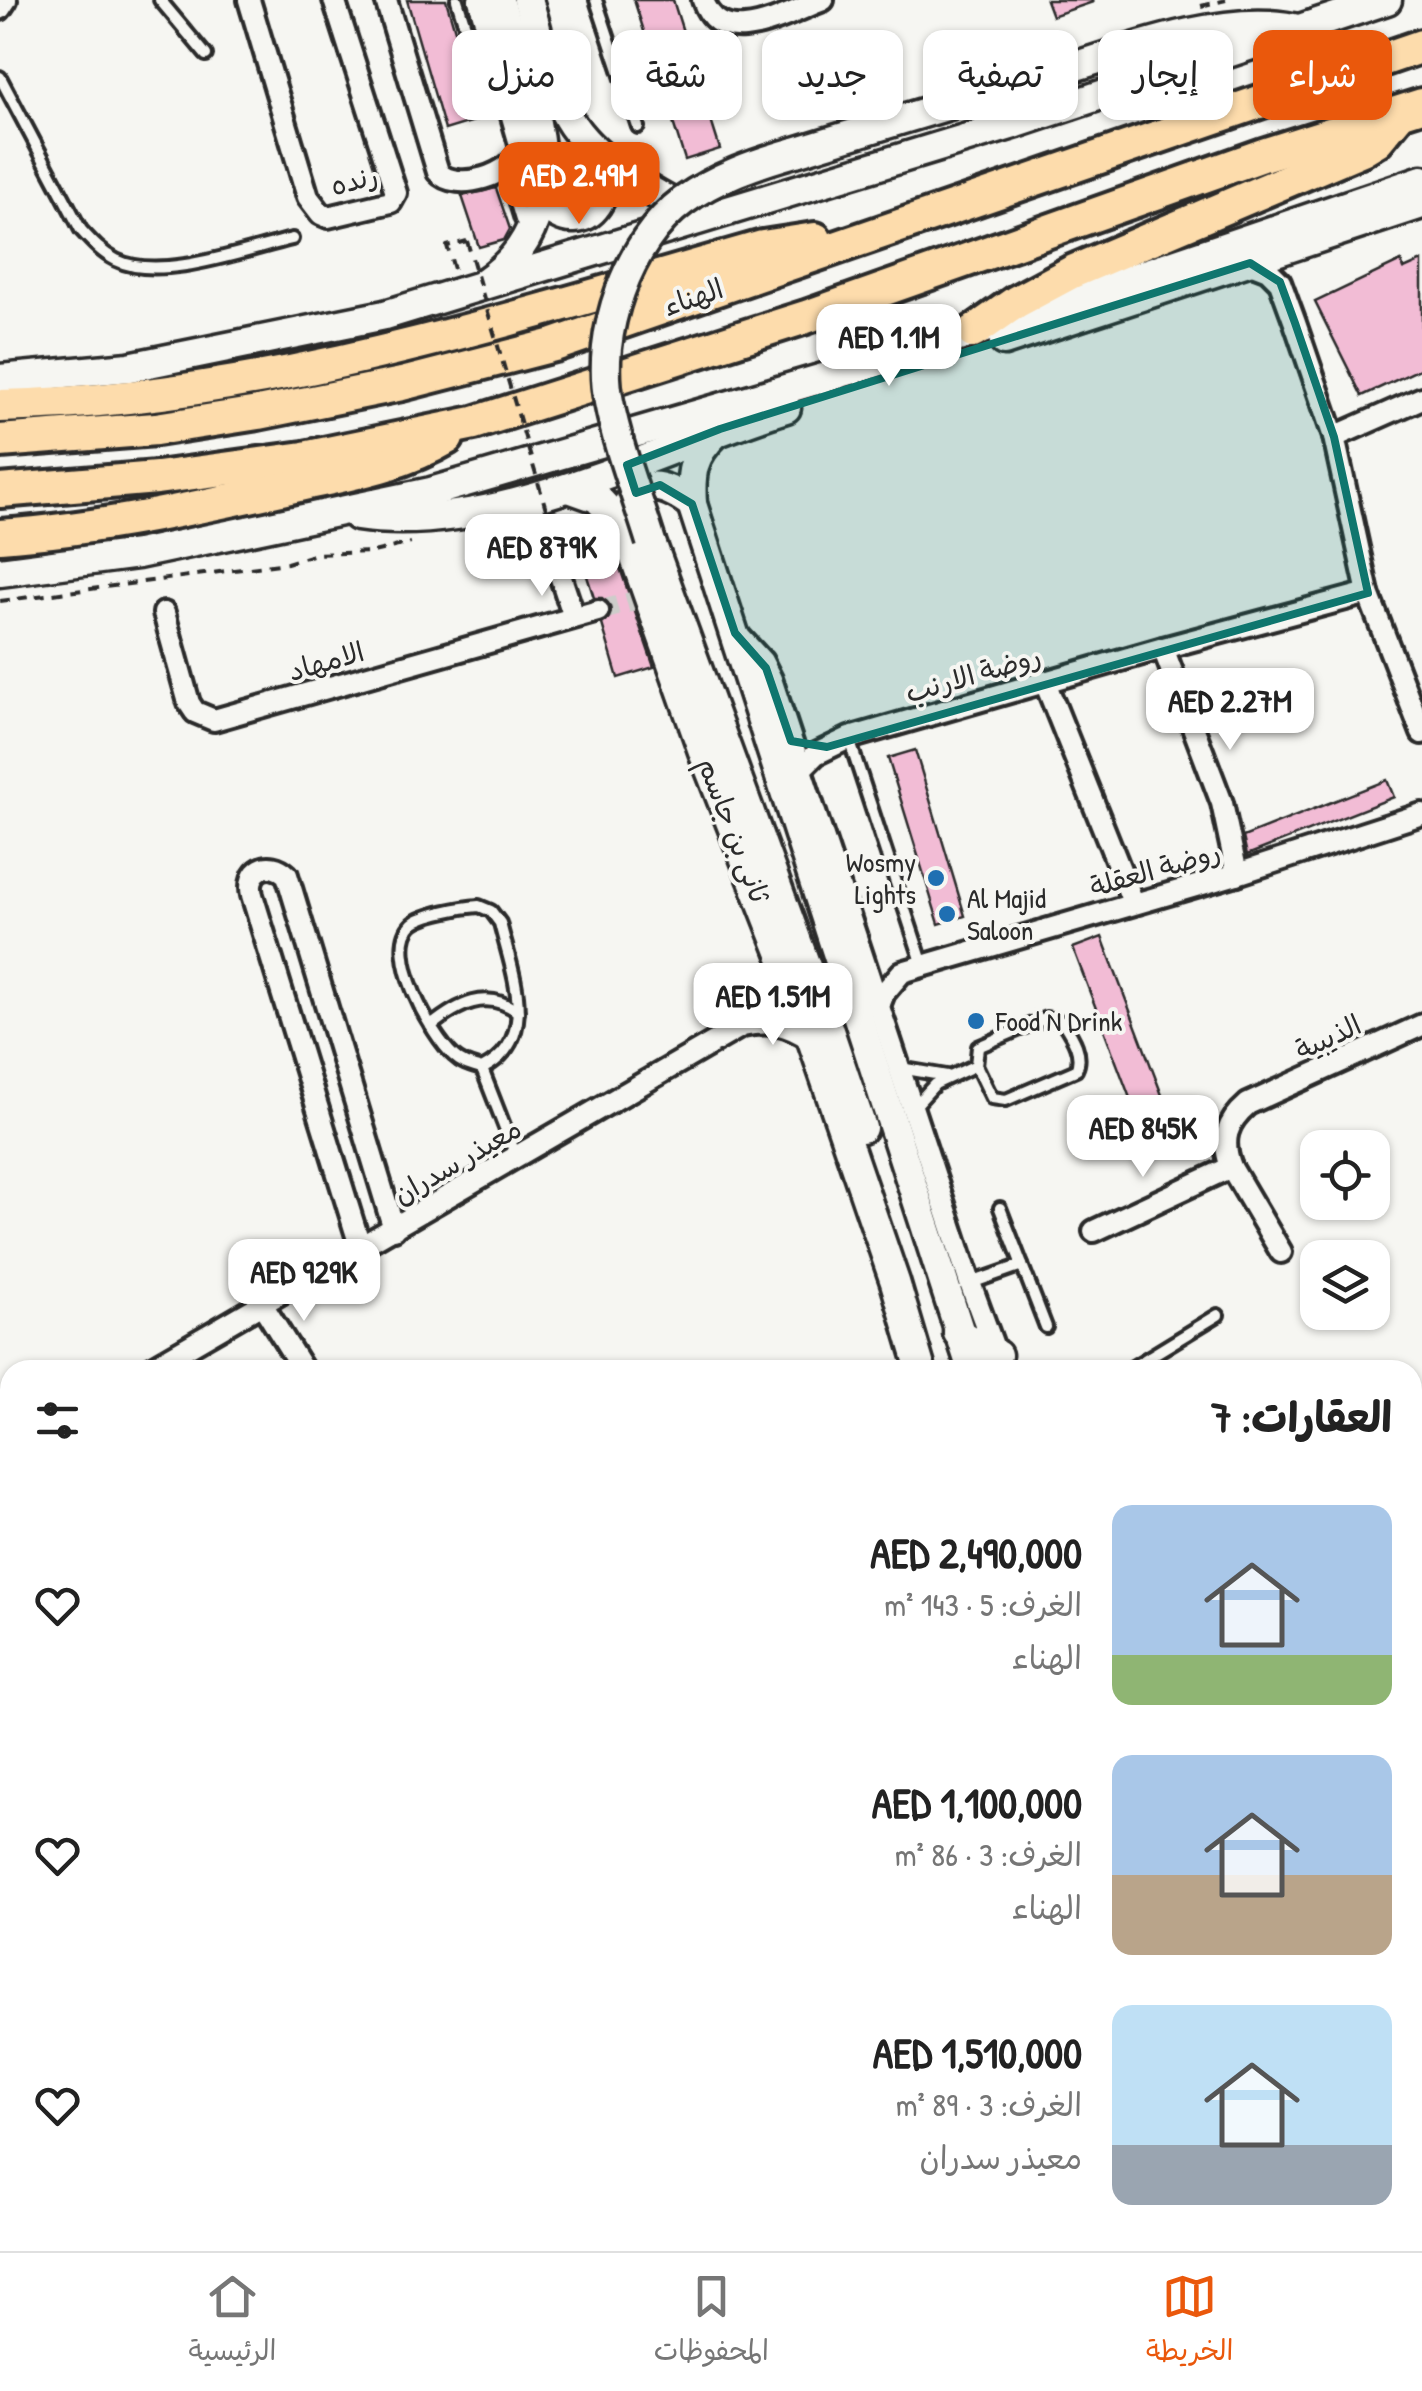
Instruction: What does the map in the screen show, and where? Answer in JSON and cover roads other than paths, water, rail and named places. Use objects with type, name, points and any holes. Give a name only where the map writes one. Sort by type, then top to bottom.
[{"type":"highway","name":"الهناء","points":[[0,441],[156,429],[402,384],[554,345],[1422,46]]},
{"type":"highway","name":"الهناء","points":[[0,490],[157,478],[304,458],[474,423],[806,317],[1263,155],[1410,109]]},
{"type":"highway","points":[[973,332],[1016,302],[1072,272],[1362,150],[1410,109]]},
{"type":"highway","points":[[0,406],[124,398],[260,378],[361,358],[474,329],[782,243],[826,240],[844,245]]},
{"type":"highway","points":[[0,536],[160,516],[405,460],[474,423]]},
{"type":"main road","points":[[472,290],[515,257],[535,220],[530,210],[544,159],[500,0]]},
{"type":"main road","points":[[528,0],[563,110],[591,146],[645,188],[702,219]]},
{"type":"main road","points":[[938,1360],[822,1010],[651,542],[608,399],[606,357],[620,288],[654,229],[680,203],[727,176],[1155,42],[1245,24],[1270,23],[1300,30],[1387,0]]},
{"type":"main road","points":[[0,379],[129,367],[385,315],[1018,124],[1253,46]]},
{"type":"main road","points":[[530,210],[574,218],[590,212],[603,198],[603,179],[591,146]]},
{"type":"main road","points":[[0,572],[138,554],[431,492],[973,332],[1422,180]]},
{"type":"main road","points":[[331,512],[395,520],[427,519],[569,488],[720,429],[1250,263],[1422,204]]},
{"type":"main road","name":"ثانى بن جاسم","points":[[720,429],[694,458],[690,472],[692,504],[968,1360]]},
{"type":"main road","points":[[624,527],[624,511],[631,497],[644,488],[660,485],[692,504]]},
{"type":"main road","name":"ثانى بن جاسم","points":[[569,488],[598,498],[624,527],[642,600],[787,967],[918,1360]]},
{"type":"main road","points":[[958,1333],[995,1360]]},
{"type":"street","points":[[0,9],[6,0]]},
{"type":"street","name":"رنده","points":[[249,0],[308,197],[321,214],[340,217],[391,202],[396,193],[334,0]]},
{"type":"street","points":[[386,0],[442,177],[456,182],[506,170],[521,148],[513,120]]},
{"type":"street","points":[[479,0],[488,30]]},
{"type":"street","points":[[703,0],[720,24],[742,29],[824,0]]},
{"type":"street","points":[[1250,263],[1268,270],[1280,282],[1334,437],[1368,594],[1422,733]]},
{"type":"street","points":[[1334,437],[1422,398]]},
{"type":"street","points":[[558,566],[574,617]]},
{"type":"street","name":"روضة الارنب","points":[[800,770],[826,747],[849,738],[1368,594]]},
{"type":"street","name":"الامهاد","points":[[164,613],[189,704],[195,712],[214,720],[598,611]]},
{"type":"street","name":"ثانى بن جاسم","points":[[736,633],[766,668],[998,1360]]},
{"type":"street","points":[[1163,648],[1226,814],[1237,874]]},
{"type":"street","points":[[1045,682],[1133,902]]},
{"type":"street","points":[[791,741],[826,747]]},
{"type":"street","name":"روضة العقلة","points":[[913,969],[1237,874],[1422,814]]},
{"type":"street","points":[[361,1249],[250,885],[252,875],[260,868],[270,865],[287,875],[394,1229]]},
{"type":"street","points":[[860,952],[872,962],[913,969]]},
{"type":"street","name":"معيذر سدران","points":[[165,1360],[740,1026],[769,1001],[787,967]]},
{"type":"street","points":[[879,1006],[884,993],[913,969]]},
{"type":"street","points":[[740,1026],[778,1023],[811,1040]]},
{"type":"street","name":"الذيبية","points":[[1231,1166],[1226,1133],[1235,1116],[1248,1104],[1422,1025]]},
{"type":"street","points":[[298,1044],[335,1034]]},
{"type":"street","points":[[333,1158],[369,1148]]},
{"type":"street","points":[[1094,1231],[1231,1166],[1281,1252]]},
{"type":"street","points":[[262,1304],[297,1360]]},
{"type":"lane","points":[[160,0],[206,56]]},
{"type":"lane","points":[[458,0],[467,30]]},
{"type":"lane","points":[[596,0],[638,127]]},
{"type":"lane","points":[[0,77],[81,230],[118,261],[142,268],[166,268],[292,239]]},
{"type":"lane","points":[[506,170],[530,210]]},
{"type":"lane","points":[[849,738],[913,969]]},
{"type":"lane","points":[[467,907],[491,911],[500,923],[518,1012],[507,1052],[482,1069],[464,1064],[431,1026],[417,1002],[404,960],[405,936],[411,924],[467,907]]},
{"type":"lane","points":[[431,1026],[473,1000],[501,1002],[518,1012]]},
{"type":"lane","points":[[1046,1018],[1063,1022],[1080,1055],[1076,1070],[1006,1100],[992,1098],[976,1065],[978,1047],[985,1042],[1046,1018]]},
{"type":"lane","points":[[914,1108],[935,1084],[976,1065]]},
{"type":"lane","points":[[900,1068],[948,1076]]},
{"type":"lane","points":[[482,1069],[517,1157]]},
{"type":"lane","points":[[1000,1208],[1046,1327]]},
{"type":"lane","points":[[970,1283],[1022,1266]]},
{"type":"lane","points":[[1144,1360],[1218,1315]]},
{"type":"tunnel","points":[[598,611],[635,601]]},
{"type":"place","name":"Wosmy Lights","points":[[936,878]]},
{"type":"place","name":"Al Majid Saloon","points":[[947,914]]},
{"type":"place","name":"Food N Drink","points":[[976,1021]]}]
